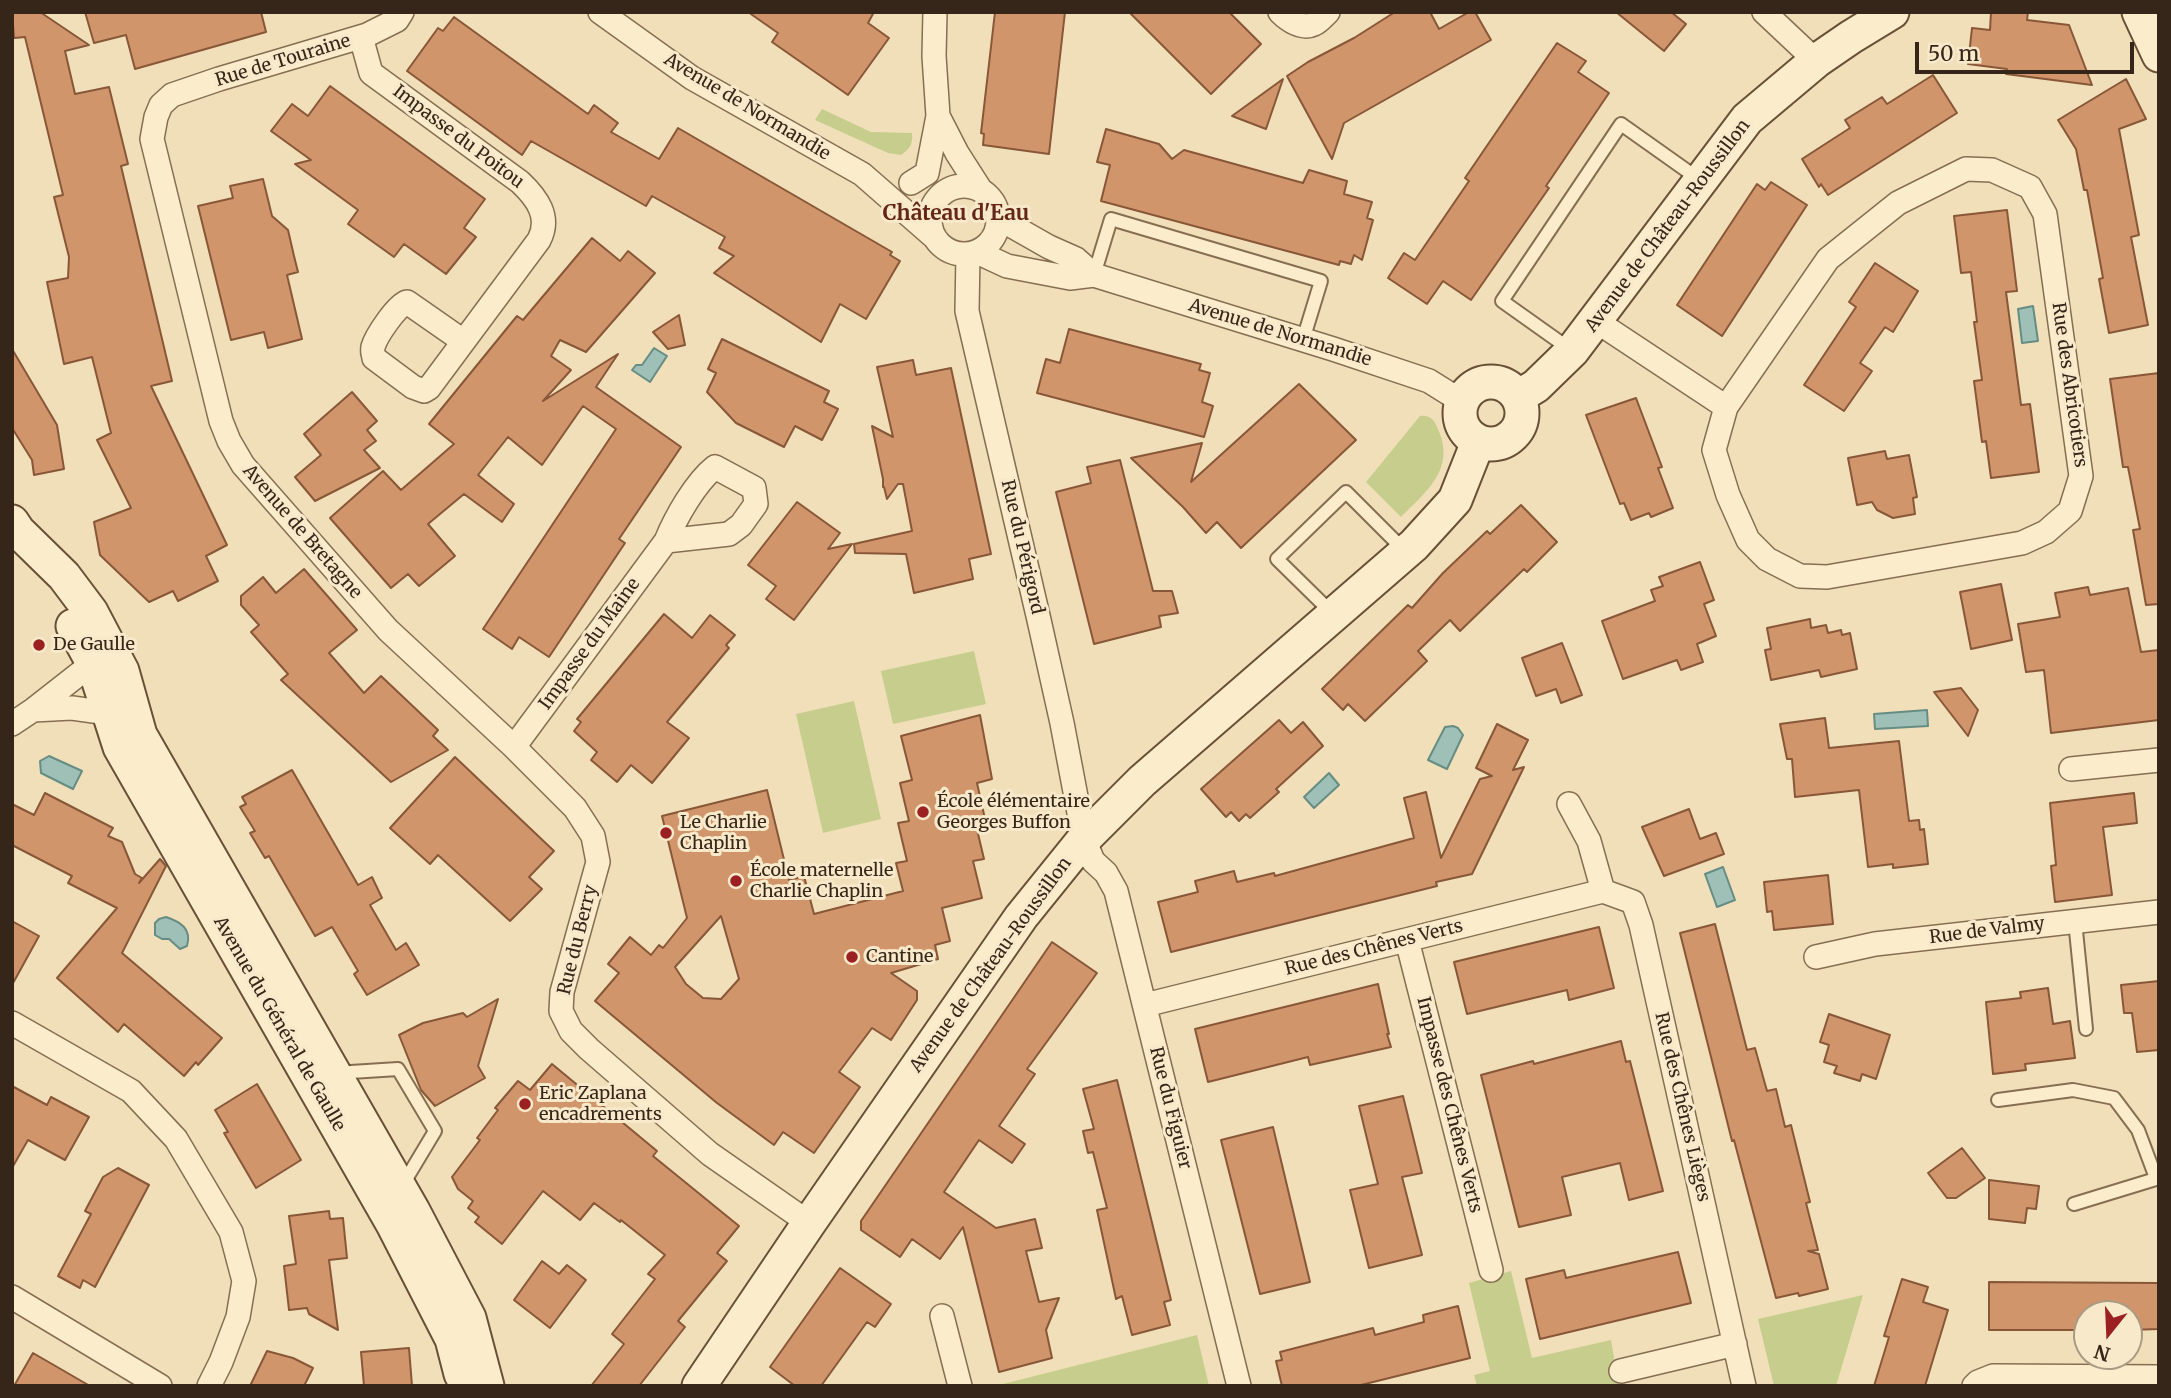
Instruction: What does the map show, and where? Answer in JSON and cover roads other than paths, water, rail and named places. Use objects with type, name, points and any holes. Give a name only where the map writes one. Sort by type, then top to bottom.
[{"type":"street","name":"Rue de Touraine","points":[[161,105],[172,95],[192,88],[361,37],[397,20],[402,12]]},
{"type":"street","name":"Avenue de Normandie","points":[[600,12],[692,78],[862,174],[948,250],[957,254],[972,253],[1007,266],[1070,278],[1094,275]]},
{"type":"street","points":[[935,12],[934,56],[938,116],[919,178],[938,197]]},
{"type":"street","points":[[1280,12],[1286,19],[1303,26],[1312,25],[1328,12]]},
{"type":"street","points":[[1764,12],[1816,61]]},
{"type":"street","name":"Avenue de Château-Roussillon","points":[[1518,397],[1536,386],[1572,351],[1747,119],[1816,61],[1892,12]]},
{"type":"street","points":[[2146,15],[2159,55]]},
{"type":"street","name":"Impasse du Poitou","points":[[361,37],[371,73],[520,182],[531,192],[541,208],[544,225],[539,240],[463,341]]},
{"type":"street","name":"Avenue de Bretagne","points":[[161,105],[152,139],[221,421],[243,465],[388,630],[514,747],[575,808],[593,836]]},
{"type":"street","points":[[938,116],[979,189]]},
{"type":"street","name":"Rue des Abricotiers","points":[[1966,169],[1992,170],[2030,187],[2045,214],[2081,476],[2070,511],[2046,533],[2022,544],[1827,577],[1800,576],[1767,559],[1748,540],[1728,495],[1714,450],[1726,407],[1828,259],[1898,204],[1966,169]]},
{"type":"street","name":"Avenue de Normandie","points":[[862,174],[919,178]]},
{"type":"street","points":[[933,236],[929,215],[938,197],[956,186],[979,189]]},
{"type":"street","name":"Avenue de Normandie","points":[[979,189],[989,196],[998,218],[1076,259],[1094,275],[1429,381],[1461,401]]},
{"type":"street","points":[[972,253],[993,239],[998,218]]},
{"type":"street","name":"Rue du Périgord","points":[[972,253],[967,311],[1062,723],[1084,839]]},
{"type":"street","points":[[1596,321],[1726,407]]},
{"type":"street","points":[[1493,382],[1503,384],[1518,397],[1522,406],[1520,425],[1507,440],[1488,445],[1470,437],[1460,420],[1461,401],[1474,386],[1493,382]]},
{"type":"street","name":"Avenue de Château-Roussillon","points":[[699,1386],[1033,901],[1084,839],[1142,780],[1406,553],[1455,500],[1478,442]]},
{"type":"street","name":"Avenue du Général de Gaulle","points":[[12,522],[64,576],[91,612],[107,667],[140,735],[335,1073],[469,1318],[487,1386]]},
{"type":"street","name":"Impasse du Maine","points":[[514,747],[666,541]]},
{"type":"street","name":"Avenue du Général de Gaulle","points":[[12,554],[46,590],[107,667],[108,713],[127,759],[393,1224],[452,1339],[464,1386]]},
{"type":"street","points":[[12,724],[107,667]]},
{"type":"street","points":[[33,710],[72,708],[108,713]]},
{"type":"street","points":[[2071,769],[2159,760]]},
{"type":"street","points":[[1569,804],[1589,841],[1603,891]]},
{"type":"street","name":"Rue du Berry","points":[[593,836],[598,862],[562,992],[561,1011],[571,1031],[710,1154],[809,1223]]},
{"type":"street","name":"Rue du Figuier","points":[[1084,839],[1093,860],[1106,873],[1116,891],[1239,1386]]},
{"type":"street","name":"Rue des Chênes Verts","points":[[1144,1005],[1603,891]]},
{"type":"street","name":"Rue des Chênes Lièges","points":[[1603,891],[1633,902],[1640,925],[1744,1386]]},
{"type":"street","name":"Rue de Valmy","points":[[1816,957],[1875,944],[2159,912]]},
{"type":"street","name":"Impasse des Chênes Verts","points":[[1407,940],[1491,1270]]},
{"type":"street","points":[[12,1023],[131,1091],[176,1139],[231,1232],[244,1281],[238,1317],[209,1386]]},
{"type":"street","points":[[12,1297],[160,1386]]},
{"type":"street","points":[[942,1316],[960,1386]]},
{"type":"street","points":[[1621,1371],[1735,1344]]},
{"type":"street","points":[[1974,1386],[1993,1376],[2159,1377]]},
{"type":"lane","points":[[1572,351],[1502,301],[1621,124],[1701,180]]},
{"type":"lane","points":[[1094,275],[1111,219],[1321,281],[1303,340]]},
{"type":"lane","points":[[1334,615],[1277,559],[1346,492],[1406,553]]},
{"type":"lane","points":[[2075,921],[2086,1029]]},
{"type":"lane","points":[[335,1073],[398,1069],[435,1131],[400,1189]]},
{"type":"lane","points":[[1998,1100],[2073,1090],[2114,1098],[2138,1130],[2157,1178],[2074,1204]]},
{"type":"water","points":[[2033,306],[2038,341],[2022,343],[2018,309]]},
{"type":"water","points":[[654,348],[667,356],[650,382],[632,370],[636,365],[642,365]]},
{"type":"water","points":[[1927,710],[1928,726],[1875,729],[1874,714]]},
{"type":"water","points":[[1453,726],[1463,735],[1447,769],[1428,760],[1445,727]]},
{"type":"water","points":[[49,756],[82,771],[73,789],[41,773],[40,761]]},
{"type":"water","points":[[1329,773],[1339,785],[1314,808],[1304,797]]},
{"type":"water","points":[[1723,867],[1735,900],[1717,907],[1705,874]]},
{"type":"water","points":[[166,917],[176,921],[187,931],[187,946],[180,949],[169,939],[155,935],[155,923]]},
{"type":"place","name":"De Gaulle","points":[[39,645]]},
{"type":"place","name":"École élémentaire Georges Buffon","points":[[923,812]]},
{"type":"place","name":"Le Charlie Chaplin","points":[[666,833]]},
{"type":"place","name":"École maternelle Charlie Chaplin","points":[[736,881]]},
{"type":"place","name":"Cantine","points":[[852,957]]},
{"type":"place","name":"Eric Zaplana encadrements","points":[[525,1104]]},
{"type":"district","name":"Château d'Eau","points":[[956,214]]}]
